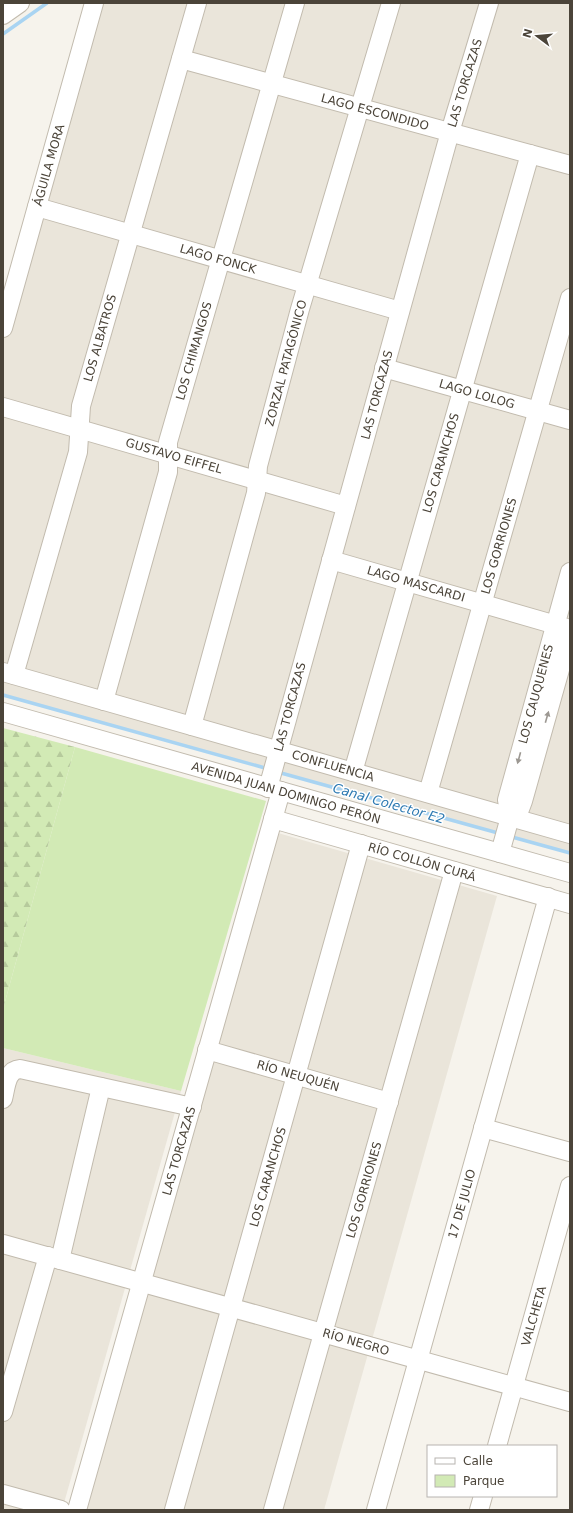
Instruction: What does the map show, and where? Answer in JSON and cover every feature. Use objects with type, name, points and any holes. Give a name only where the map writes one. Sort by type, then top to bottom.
[{"type":"street","points":[[3,15],[20,3]]},
{"type":"street","name":"ÁGUILA MORA","points":[[3,328],[94,3]]},
{"type":"street","name":"LOS ALBATROS","points":[[8,674],[78,452],[81,406],[197,3]]},
{"type":"street","name":"LOS CHIMANGOS","points":[[104,701],[168,472],[168,442],[295,3]]},
{"type":"street","name":"ZORZAL PATAGÓNICO","points":[[192,726],[256,493],[260,460],[307,284],[391,3]]},
{"type":"street","name":"LAS TORCAZAS","points":[[77,1510],[273,820],[278,751],[450,132],[489,3]]},
{"type":"street","name":"LAGO ESCONDIDO","points":[[181,59],[530,154],[570,163]]},
{"type":"street","name":"LOS CARANCHOS","points":[[353,772],[530,154]]},
{"type":"street","name":"LAGO FONCK","points":[[37,207],[400,311]]},
{"type":"street","name":"LOS GORRIONES","points":[[428,793],[570,298]]},
{"type":"street","name":"LAGO LOLOG","points":[[384,368],[570,420]]},
{"type":"street","name":"GUSTAVO EIFFEL","points":[[3,407],[346,506]]},
{"type":"street","name":"LAGO MASCARDI","points":[[331,560],[565,629]]},
{"type":"street","name":"LOS CAUQUENES","points":[[500,853],[510,817],[507,800],[565,629],[570,572]]},
{"type":"street","name":"CONFLUENCIA","points":[[8,674],[570,834]]},
{"type":"street","name":"AVENIDA JUAN DOMINGO PERÓN","points":[[3,712],[570,873]]},
{"type":"street","name":"RÍO COLLÓN CURÁ","points":[[273,820],[570,904]]},
{"type":"street","name":"LOS CARANCHOS","points":[[174,1510],[361,844]]},
{"type":"street","name":"LOS GORRIONES","points":[[273,1510],[454,871]]},
{"type":"street","name":"17 DE JULIO","points":[[376,1510],[548,897]]},
{"type":"street","name":"RÍO NEUQUÉN","points":[[207,1050],[389,1102]]},
{"type":"street","points":[[3,1099],[9,1075],[17,1069],[192,1106]]},
{"type":"street","points":[[3,1412],[54,1258],[101,1087]]},
{"type":"street","points":[[483,1128],[570,1152]]},
{"type":"street","name":"VALCHETA","points":[[497,1445],[570,1186]]},
{"type":"street","name":"RÍO NEGRO","points":[[3,1244],[570,1402]]},
{"type":"street","points":[[3,1494],[61,1510]]},
{"type":"street","points":[[479,1510],[483,1497]]},
{"type":"shaded area","points":[[94,3],[570,3],[570,853],[3,695],[3,328]]},
{"type":"shaded area","points":[[278,833],[497,896],[324,1510],[87,1510]]},
{"type":"shaded area","points":[[3,1048],[181,1091],[62,1510],[3,1510]]},
{"type":"green space","points":[[3,728],[75,747],[3,1009]]},
{"type":"green space","points":[[75,747],[266,801],[181,1091],[3,1048],[3,1009]]},
{"type":"waterway","points":[[3,34],[47,3]]},
{"type":"waterway","points":[[3,695],[265,768]]},
{"type":"waterway","name":"Canal Colector E2","points":[[281,773],[498,833]]},
{"type":"waterway","name":"Canal Colector E2","points":[[512,837],[570,853]]}]
